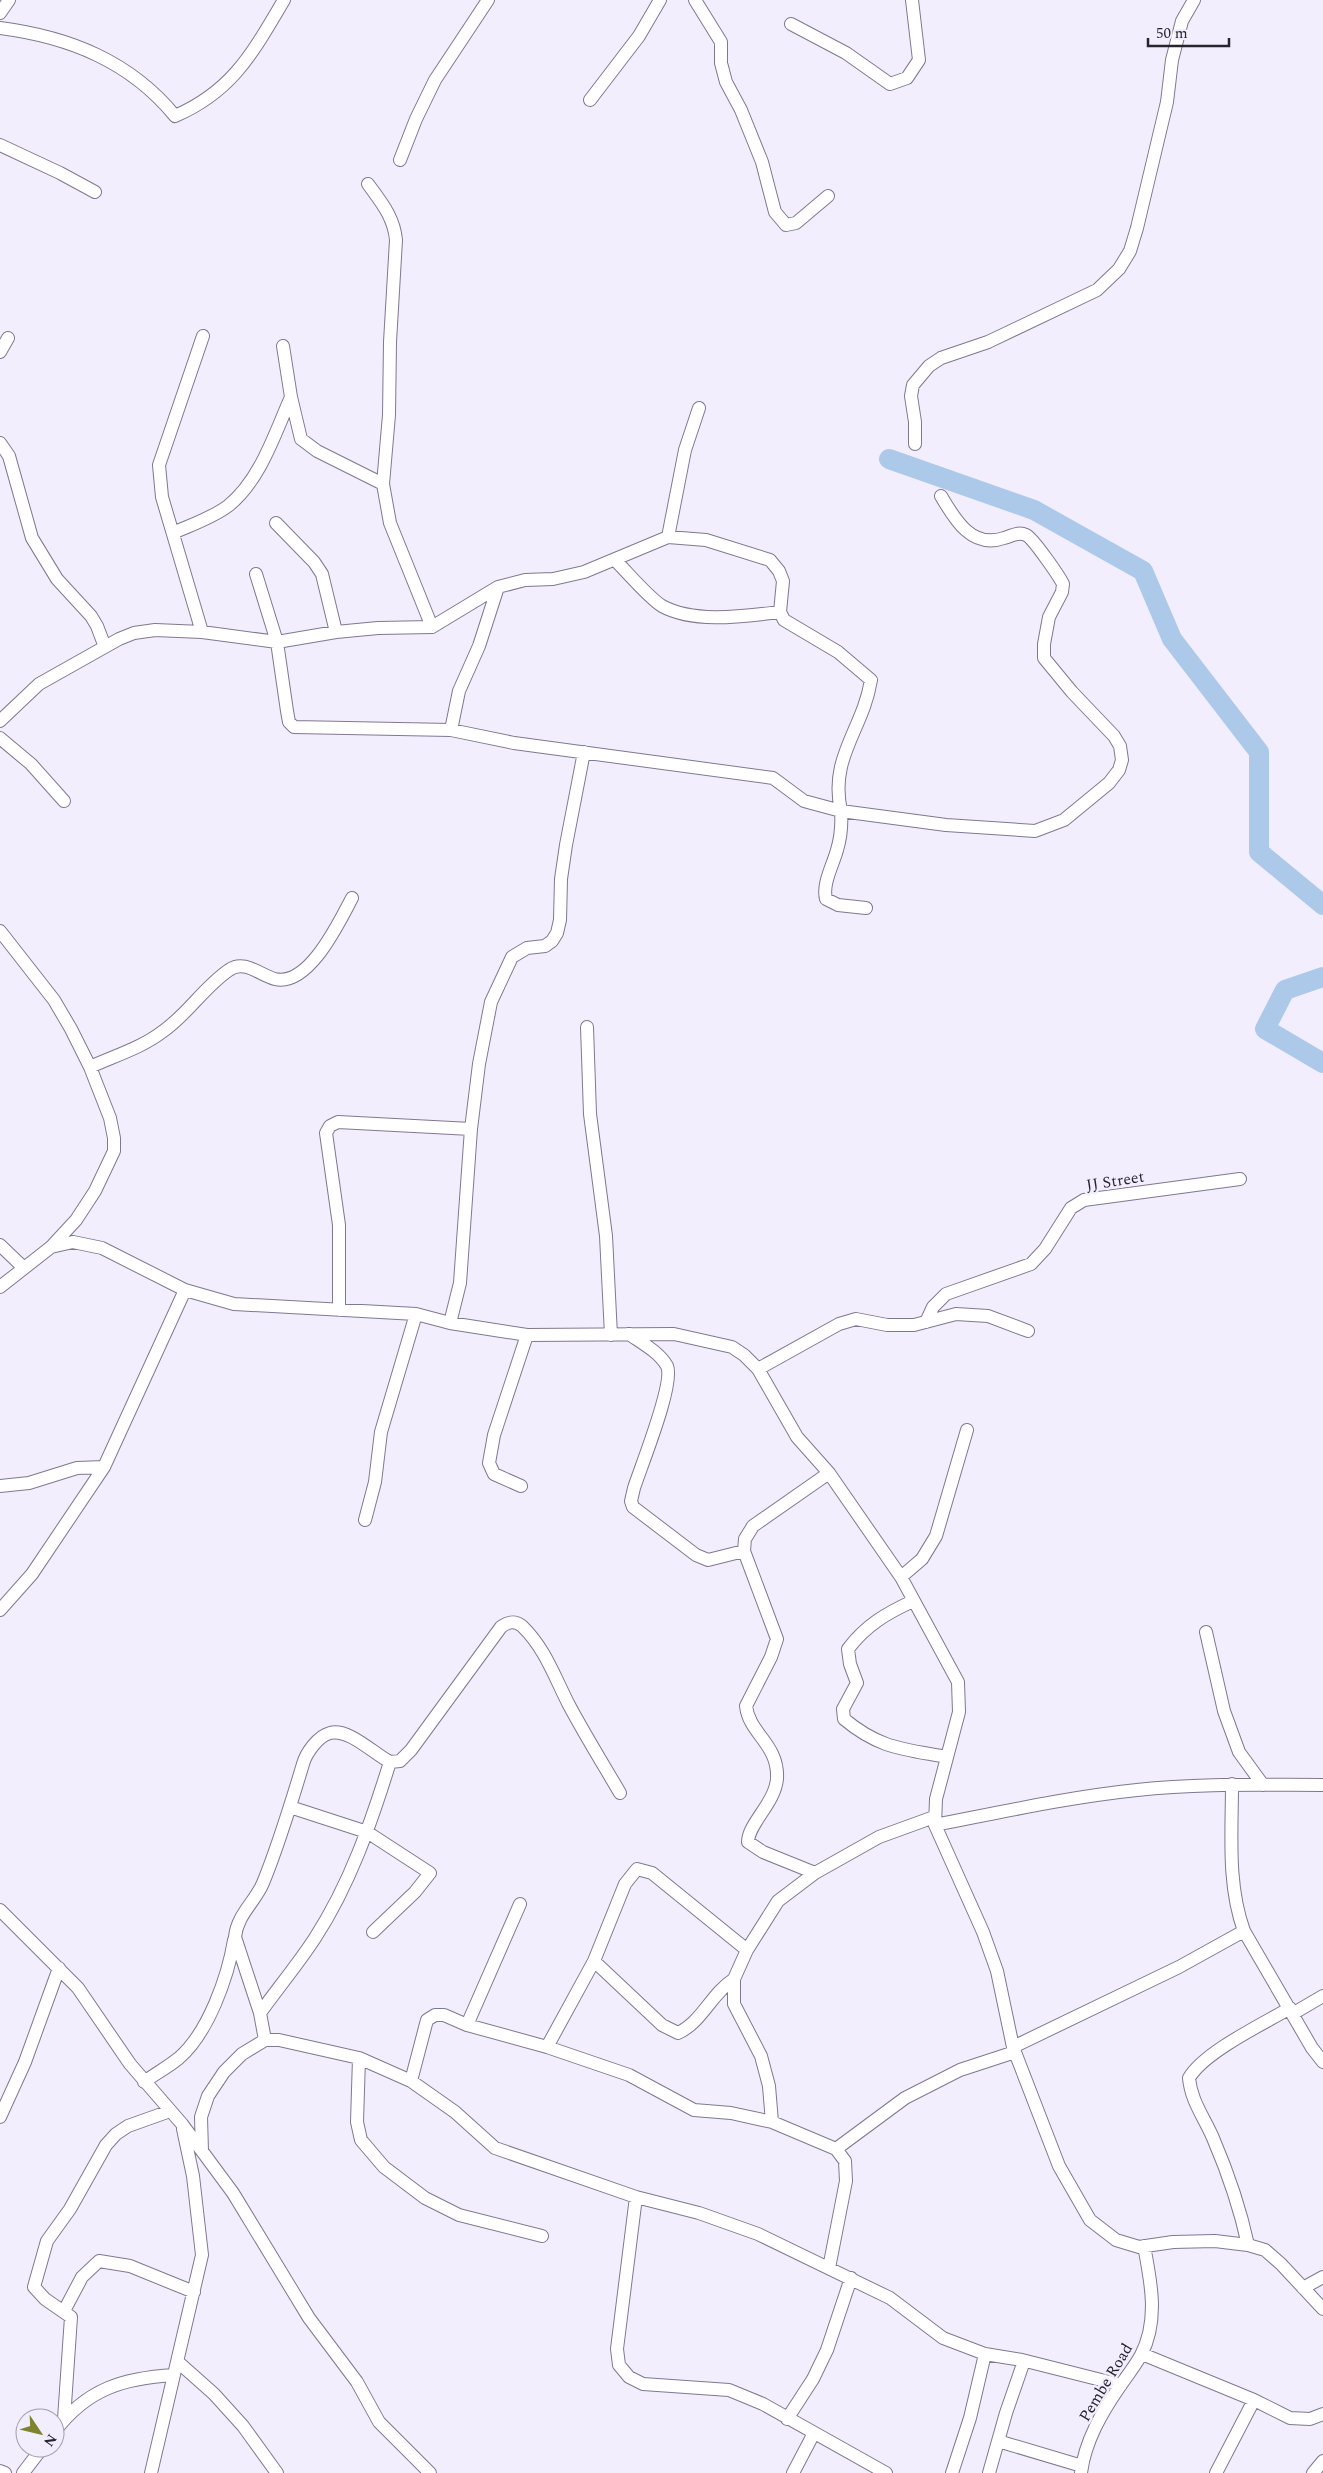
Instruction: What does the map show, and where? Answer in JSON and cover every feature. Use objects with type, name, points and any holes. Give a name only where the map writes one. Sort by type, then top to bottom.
[{"type":"street","points":[[0,13],[9,0]]},
{"type":"street","points":[[0,28],[69,42],[120,66],[160,99],[175,116],[197,107],[230,81],[249,57],[284,0]]},
{"type":"street","points":[[400,160],[416,119],[435,80],[488,0]]},
{"type":"street","points":[[590,100],[635,42],[660,0]]},
{"type":"street","points":[[791,24],[846,53],[890,84],[907,78],[920,60],[912,0]]},
{"type":"street","points":[[915,444],[915,422],[911,396],[913,385],[929,366],[941,358],[988,342],[1097,290],[1119,269],[1130,250],[1137,228],[1167,102],[1172,60],[1182,21],[1194,0]]},
{"type":"street","points":[[698,1],[721,42],[721,63],[726,82],[741,110],[762,162],[775,212],[786,225],[796,223],[828,196]]},
{"type":"street","points":[[0,145],[60,173],[94,192]]},
{"type":"street","points":[[368,184],[390,215],[396,240],[390,342],[389,415],[383,484],[390,522],[432,627]]},
{"type":"street","points":[[202,632],[162,497],[159,464],[203,336]]},
{"type":"street","points":[[0,352],[8,338]]},
{"type":"street","points":[[283,346],[291,397],[301,439],[317,451],[383,484]]},
{"type":"street","points":[[173,533],[218,512],[241,492],[258,468],[291,397]]},
{"type":"street","points":[[668,537],[684,450],[699,408]]},
{"type":"street","points":[[0,442],[9,456],[32,538],[57,579],[97,626],[105,647]]},
{"type":"street","points":[[256,574],[268,620],[277,642],[286,711],[289,722],[294,727],[451,730],[514,743],[773,778],[804,801],[841,811],[946,826],[1035,832],[1064,820],[1109,783],[1119,770],[1122,760],[1120,746],[1114,736],[1072,692],[1044,658],[1044,644],[1049,617],[1062,592],[1063,584],[1038,547],[1026,535],[1018,533],[990,542],[973,536],[957,523],[941,496]]},
{"type":"street","points":[[276,522],[314,562],[322,574],[336,632]]},
{"type":"street","points":[[0,721],[39,684],[134,633],[155,630],[202,632],[277,642],[336,632],[378,628],[432,627],[498,586],[524,580],[553,579],[584,572],[668,537],[706,540],[770,560],[779,571],[783,581],[780,612],[784,620],[838,652],[871,680],[869,696],[842,757],[837,780],[842,826],[838,848],[824,890],[826,899],[830,903],[866,908]]},
{"type":"street","points":[[616,560],[662,605],[682,613],[730,618],[780,612]]},
{"type":"street","points":[[451,730],[459,691],[485,630],[498,586]]},
{"type":"street","points":[[0,738],[31,764],[64,801]]},
{"type":"street","points":[[450,1323],[460,1284],[471,1129],[479,1064],[491,1002],[499,981],[512,957],[527,948],[545,946],[552,941],[557,932],[560,920],[561,879],[566,845],[584,752]]},
{"type":"street","points":[[90,1067],[144,1044],[162,1032],[185,1014],[218,979],[236,966],[243,966],[276,980],[299,973],[315,959],[329,941],[352,898]]},
{"type":"street","points":[[0,931],[54,1000],[90,1067],[110,1118],[114,1151],[96,1191],[76,1220],[51,1247],[0,1287]]},
{"type":"street","points":[[587,1026],[590,1114],[606,1236],[611,1335]]},
{"type":"street","points":[[339,1310],[339,1225],[326,1133],[330,1126],[338,1122],[471,1129]]},
{"type":"street","name":"JJ Street","points":[[926,1322],[933,1307],[946,1294],[1031,1264],[1045,1249],[1071,1208],[1084,1200],[1240,1180]]},
{"type":"street","points":[[51,1247],[72,1242],[88,1243],[140,1266],[185,1290],[234,1304],[416,1314],[450,1323],[526,1334],[674,1334],[732,1347],[744,1355],[758,1368],[797,1437],[829,1473],[901,1577],[958,1682],[959,1712],[936,1799],[934,1821],[986,1940],[997,1971],[1014,2050],[1059,2166],[1090,2220],[1116,2240],[1139,2247],[1173,2242],[1215,2242],[1248,2245],[1265,2250],[1281,2264],[1323,2309]]},
{"type":"street","points":[[0,1245],[24,1268]]},
{"type":"street","points":[[0,1610],[32,1574],[104,1467],[185,1290]]},
{"type":"street","points":[[365,1520],[375,1482],[382,1432],[416,1314]]},
{"type":"street","points":[[758,1368],[839,1324],[856,1319],[887,1325],[914,1325],[956,1314],[988,1316],[1028,1331]]},
{"type":"street","points":[[521,1486],[494,1474],[489,1464],[494,1435],[526,1334]]},
{"type":"street","points":[[629,1334],[656,1353],[667,1366],[670,1377],[666,1396],[634,1488],[631,1501],[633,1507],[696,1555],[708,1560],[744,1551]]},
{"type":"street","points":[[901,1577],[922,1559],[936,1536],[967,1430]]},
{"type":"street","points":[[0,1486],[29,1483],[77,1468],[104,1467]]},
{"type":"street","points":[[814,1873],[758,1849],[748,1842],[750,1831],[766,1809],[777,1781],[776,1763],[766,1741],[751,1723],[746,1706],[771,1657],[777,1639],[744,1551],[745,1539],[753,1526],[829,1473]]},
{"type":"street","points":[[914,1601],[884,1615],[861,1632],[848,1649],[850,1664],[857,1683],[843,1709],[844,1719],[864,1736],[894,1748],[947,1757]]},
{"type":"street","points":[[144,2082],[179,2058],[194,2042],[230,1965],[236,1928],[261,1886],[280,1840],[304,1759],[317,1742],[329,1733],[340,1733],[364,1744],[390,1762],[400,1761],[411,1750],[502,1627],[508,1622],[514,1622],[521,1626],[545,1655],[570,1706],[620,1793]]},
{"type":"street","points":[[1206,1632],[1224,1711],[1239,1752],[1263,1785]]},
{"type":"street","points":[[260,2013],[315,1938],[345,1883],[368,1832],[390,1762]]},
{"type":"street","points":[[1232,1784],[1232,1880],[1237,1912],[1244,1931],[1312,2048],[1323,2062]]},
{"type":"street","points":[[772,2122],[770,2086],[761,2056],[734,2004],[734,1979],[747,1950],[778,1901],[814,1873],[879,1837],[934,1821],[1137,1790],[1232,1784],[1323,1785]]},
{"type":"street","points":[[290,1807],[368,1832],[430,1873],[415,1892],[373,1932]]},
{"type":"street","points":[[547,2047],[594,1961],[626,1884],[637,1869],[652,1872],[747,1950]]},
{"type":"street","points":[[467,2025],[520,1904]]},
{"type":"street","points":[[0,1910],[59,1968],[92,2006],[144,2082],[182,2124],[233,2193],[309,2318],[357,2382],[379,2422],[430,2473]]},
{"type":"street","points":[[836,2149],[905,2098],[960,2070],[1014,2050],[1187,1963],[1244,1931]]},
{"type":"street","points":[[235,1937],[260,2013],[265,2040]]},
{"type":"street","points":[[594,1961],[662,2025],[678,2033],[695,2021],[718,1992],[734,1979]]},
{"type":"street","points":[[0,2117],[25,2062],[59,1968]]},
{"type":"street","points":[[1248,2245],[1230,2180],[1212,2135],[1194,2103],[1189,2078],[1195,2068],[1232,2042],[1323,1996]]},
{"type":"street","points":[[411,2081],[428,2020],[435,2015],[444,2016],[467,2025],[547,2047],[629,2074],[694,2110],[731,2113],[772,2122],[836,2149],[845,2161],[846,2181],[829,2268]]},
{"type":"street","points":[[202,2151],[201,2117],[208,2096],[224,2072],[242,2054],[265,2040],[279,2040],[359,2058],[411,2081],[455,2112],[495,2148],[636,2197],[699,2212],[749,2231],[890,2298],[943,2338],[985,2354],[1024,2361],[1121,2385]]},
{"type":"street","points":[[359,2058],[357,2122],[361,2140],[384,2167],[425,2198],[459,2215],[542,2236]]},
{"type":"street","points":[[65,2408],[68,2339],[72,2324],[70,2317],[64,2311],[45,2299],[34,2287],[47,2242],[70,2209],[106,2145],[116,2134],[128,2126],[170,2111]]},
{"type":"street","points":[[150,2473],[202,2255],[202,2239],[193,2176],[182,2124]]},
{"type":"street","points":[[636,2197],[617,2349],[619,2365],[629,2377],[643,2384],[729,2390],[763,2404],[886,2473]]},
{"type":"street","name":"Pembe Road","points":[[1082,2470],[1095,2427],[1142,2354],[1149,2334],[1152,2315],[1152,2286],[1144,2246]]},
{"type":"street","points":[[64,2311],[82,2277],[99,2261],[130,2266],[194,2292]]},
{"type":"street","points":[[1303,2288],[1323,2277]]},
{"type":"street","points":[[787,2419],[813,2379],[823,2358],[851,2278]]},
{"type":"street","points":[[952,2473],[970,2418],[985,2354]]},
{"type":"street","points":[[1142,2354],[1254,2400],[1290,2418],[1310,2419],[1323,2414]]},
{"type":"street","points":[[989,2473],[1024,2361]]},
{"type":"street","points":[[178,2362],[220,2400],[243,2426],[277,2473]]},
{"type":"street","points":[[65,2418],[98,2392],[118,2383],[142,2377],[174,2375]]},
{"type":"street","points":[[1216,2473],[1254,2400]]},
{"type":"street","points":[[793,2473],[814,2433]]},
{"type":"street","points":[[998,2442],[1082,2470]]},
{"type":"street","points":[[24,2473],[35,2458]]},
{"type":"street","points":[[1313,2473],[1323,2461]]},
{"type":"street","points":[[0,2471],[5,2473]]},
{"type":"waterway","points":[[889,459],[1034,510],[1143,571],[1172,639],[1259,752],[1259,852],[1323,905]]},
{"type":"waterway","points":[[1323,977],[1285,990],[1265,1029],[1323,1063]]}]
